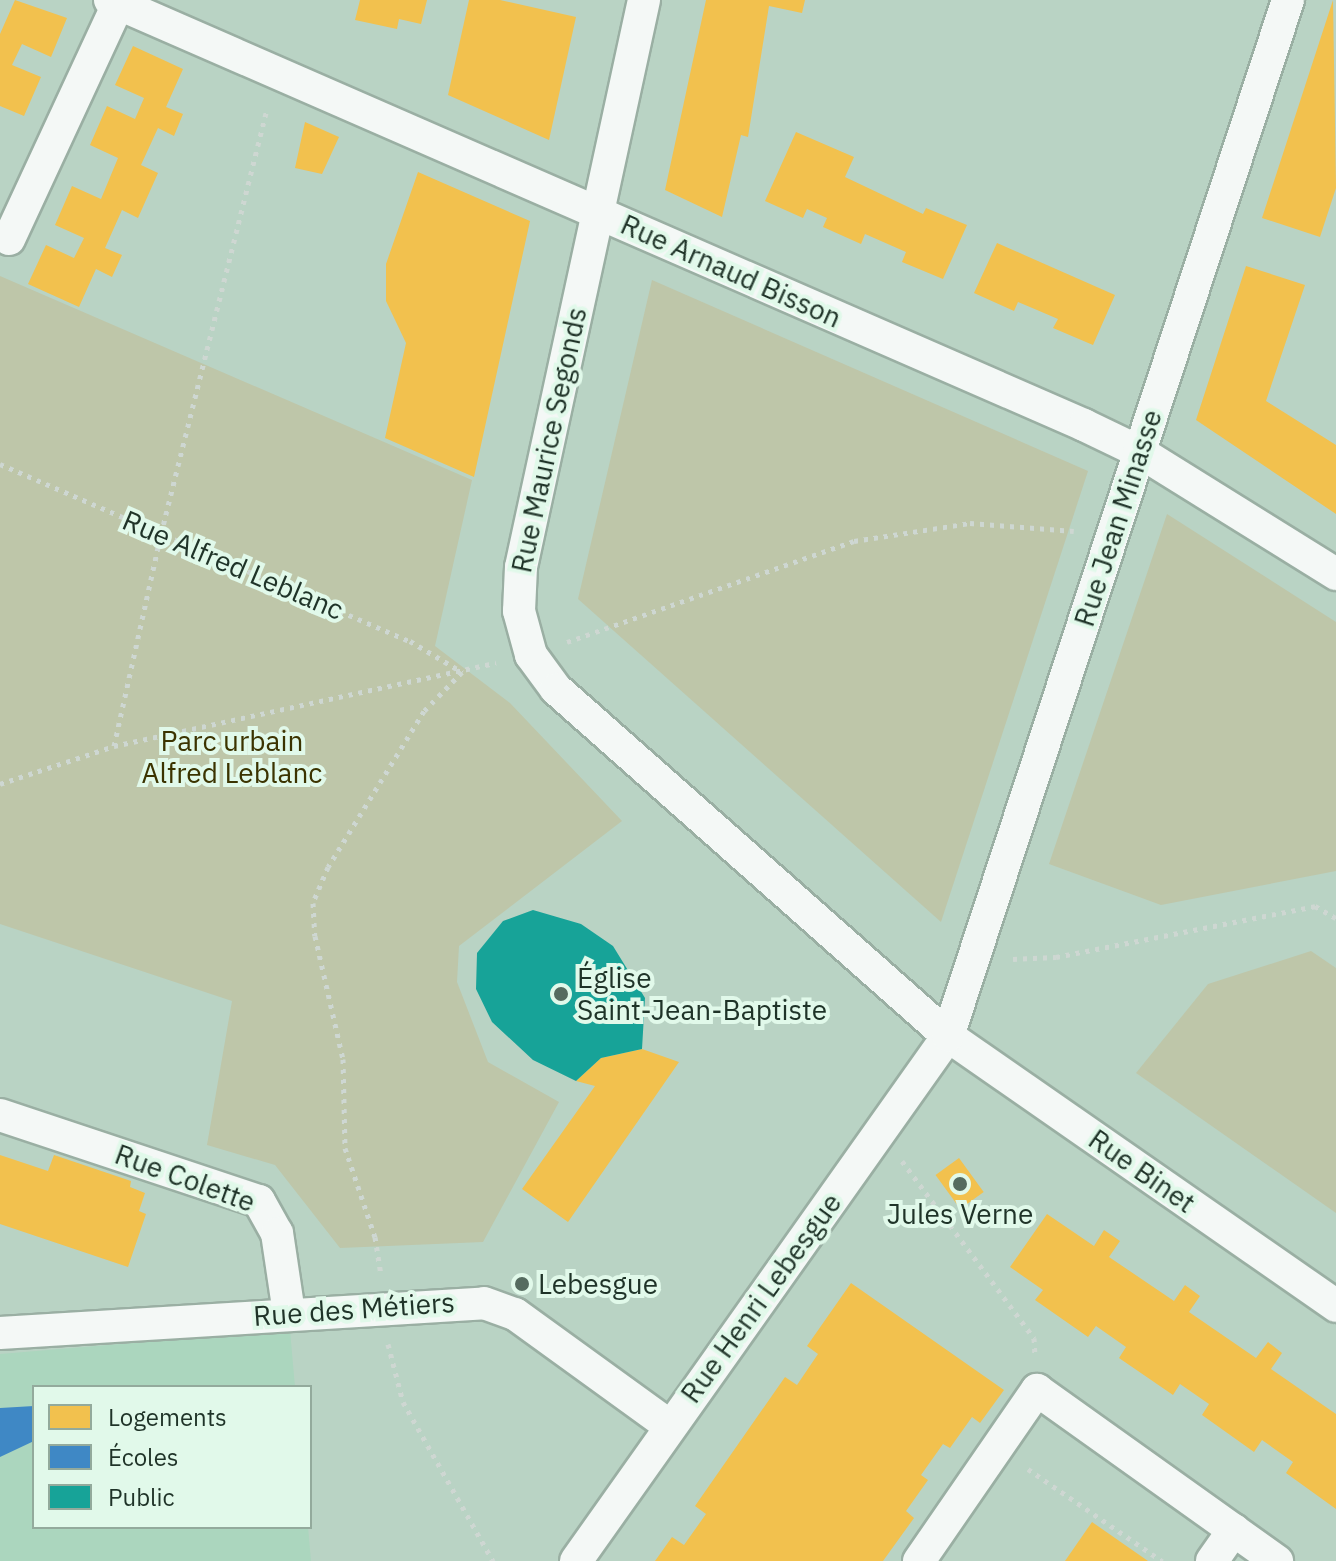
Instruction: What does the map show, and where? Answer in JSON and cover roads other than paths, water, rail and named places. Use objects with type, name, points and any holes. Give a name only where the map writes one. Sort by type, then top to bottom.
[{"type":"street","name":"Rue Maurice Segonds","points":[[644,0],[521,567],[519,611],[531,655],[564,697],[948,1036]]},
{"type":"street","name":"Rue Jean Minasse","points":[[948,1036],[1288,0]]},
{"type":"street","name":"Rue Arnaud Bisson","points":[[114,2],[1140,452],[1336,574]]},
{"type":"street","points":[[9,239],[114,2]]},
{"type":"street","name":"Rue Henri Lebesgue","points":[[576,1561],[948,1036]]},
{"type":"street","name":"Rue Binet","points":[[948,1036],[1336,1306]]},
{"type":"street","name":"Rue Colette","points":[[0,1115],[259,1201],[277,1233],[289,1313]]},
{"type":"street","name":"Rue des Métiers","points":[[0,1333],[469,1301],[499,1307],[670,1426]]},
{"type":"street","points":[[919,1561],[1037,1390],[1277,1561]]},
{"type":"street","points":[[1212,1561],[1234,1530]]},
{"type":"place","name":"Église Saint-Jean-Baptiste","points":[[561,994]]},
{"type":"place","name":"Jules Verne","points":[[960,1184]]},
{"type":"place","name":"Lebesgue","points":[[522,1284]]},
{"type":"park label","name":"Parc urbain Alfred Leblanc","points":[[232,757]]}]
